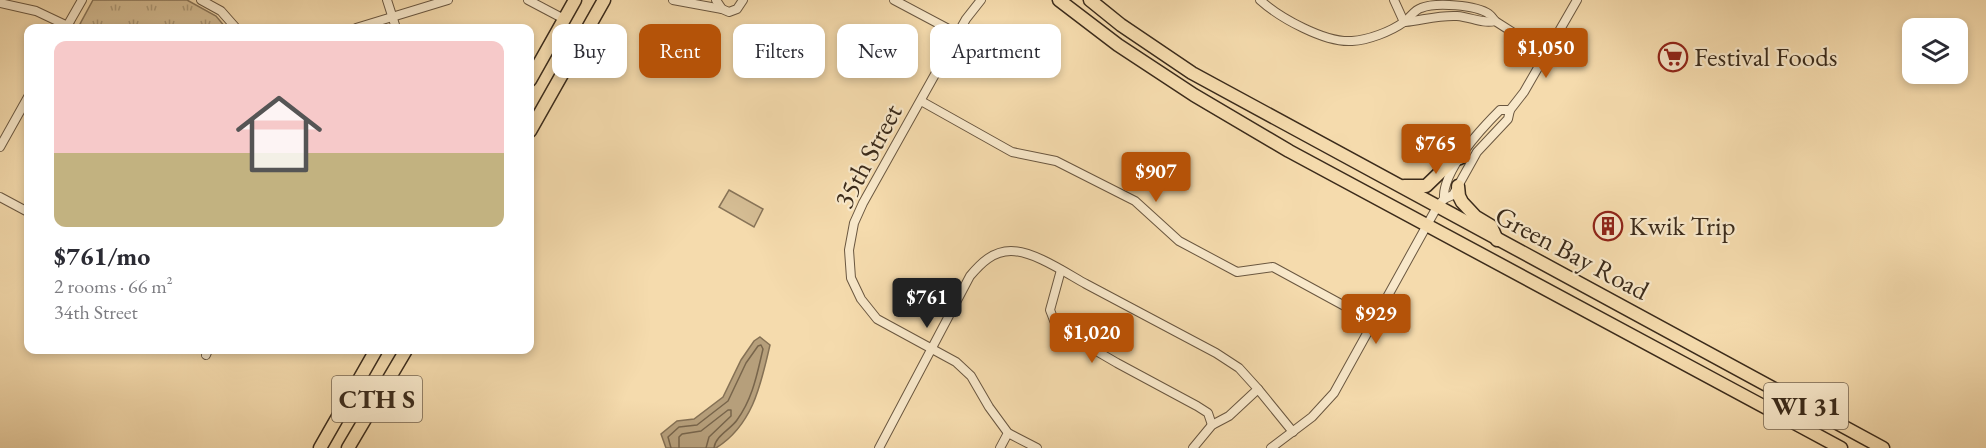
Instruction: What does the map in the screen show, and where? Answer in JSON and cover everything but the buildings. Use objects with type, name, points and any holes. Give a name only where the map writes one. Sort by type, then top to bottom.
[{"type":"main road","points":[[534,73],[575,0]]},
{"type":"main road","points":[[591,24],[604,0]]},
{"type":"main road","points":[[596,24],[612,0]]},
{"type":"main road","name":"Green Bay Road","points":[[1059,0],[1118,45],[1194,95],[1289,151],[1841,448]]},
{"type":"main road","name":"Green Bay Road","points":[[1090,0],[1121,25],[1192,74],[1399,187],[1441,203],[1497,240],[1883,448]]},
{"type":"main road","points":[[534,120],[559,78]]},
{"type":"main road","points":[[1399,187],[1426,186],[1453,160],[1460,158]]},
{"type":"main road","points":[[1458,186],[1462,202],[1476,217],[1491,226],[1497,240]]},
{"type":"main road","name":"CTH S","points":[[320,448],[374,354]]},
{"type":"main road","name":"CTH S","points":[[348,448],[399,354]]},
{"type":"street","points":[[70,24],[82,0]]},
{"type":"street","points":[[201,0],[221,10],[233,24]]},
{"type":"street","points":[[387,0],[394,24]]},
{"type":"street","points":[[371,24],[448,0]]},
{"type":"street","points":[[528,0],[564,19]]},
{"type":"street","points":[[673,0],[734,11],[740,6],[742,0]]},
{"type":"street","points":[[716,0],[722,9]]},
{"type":"street","points":[[894,0],[939,24]]},
{"type":"street","name":"35th Street","points":[[963,24],[981,0]]},
{"type":"street","points":[[1260,0],[1283,16],[1329,39],[1351,41],[1380,34],[1404,22],[1420,8],[1433,5],[1457,5],[1490,14],[1495,21],[1545,53]]},
{"type":"street","points":[[1394,0],[1404,22]]},
{"type":"street","points":[[1441,203],[1453,195],[1477,152],[1508,119],[1510,110],[1524,92],[1577,0]]},
{"type":"street","points":[[0,3],[36,11],[60,24]]},
{"type":"street","points":[[1404,22],[1439,16],[1459,16],[1486,23],[1495,21]]},
{"type":"street","name":"35th Street","points":[[931,349],[877,319],[861,299],[851,278],[849,250],[854,223],[863,202],[934,78]]},
{"type":"street","points":[[921,101],[1012,152],[1056,161],[1135,201],[1179,241],[1238,272],[1273,267],[1374,322]]},
{"type":"street","points":[[0,147],[24,107]]},
{"type":"street","points":[[1271,448],[1312,417],[1334,393],[1441,203],[1443,188],[1460,158],[1481,129],[1500,110],[1510,110]]},
{"type":"street","points":[[0,196],[24,210]]},
{"type":"street","points":[[879,448],[970,276],[981,263],[997,253],[1011,251],[1026,253],[1061,270],[1239,368],[1293,432]]},
{"type":"street","points":[[1061,270],[1050,310],[1058,328],[1197,406],[1208,413],[1212,425]]},
{"type":"street","points":[[931,349],[956,362],[971,376],[1008,433],[1037,448]]},
{"type":"street","points":[[1193,448],[1212,425],[1229,416],[1258,389]]},
{"type":"street","points":[[1000,448],[1008,433]]},
{"type":"green space","points":[[93,0],[187,0],[216,16],[223,24],[80,24]]},
{"type":"green space","points":[[729,190],[763,209],[754,227],[719,207]]},
{"type":"water","points":[[760,337],[770,345],[767,360],[754,402],[739,428],[716,448],[666,448],[661,434],[677,421],[694,419],[723,397],[741,360],[754,341]]},
{"type":"place","name":"Festival Foods","points":[[1673,57]]},
{"type":"place","name":"Kwik Trip","points":[[1608,226]]}]
